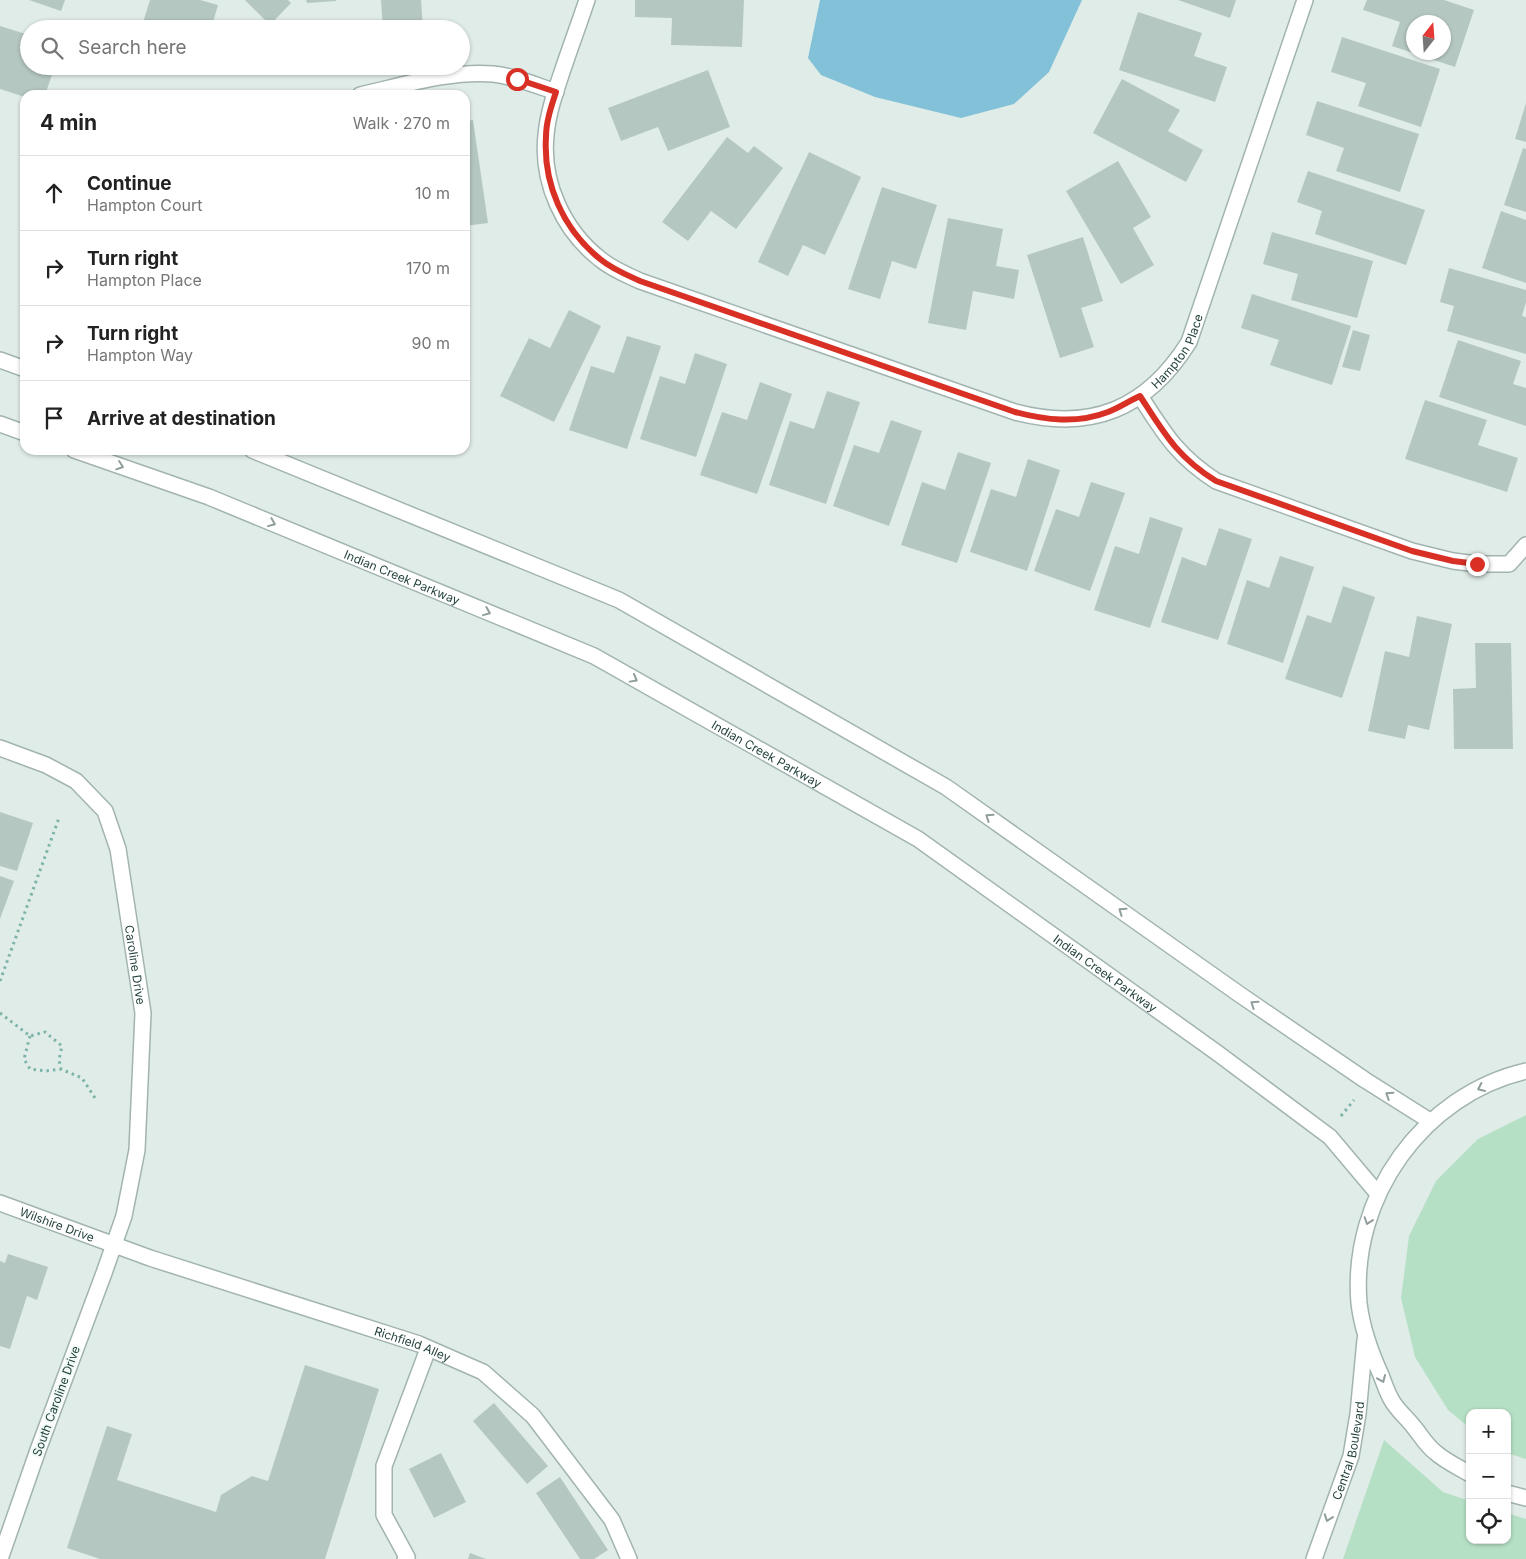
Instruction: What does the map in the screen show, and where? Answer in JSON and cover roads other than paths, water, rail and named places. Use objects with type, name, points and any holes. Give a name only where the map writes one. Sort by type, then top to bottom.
[{"type":"street","name":"Hampton Place","points":[[587,0],[549,113],[546,151],[550,182],[557,205],[568,225],[583,244],[600,260],[650,285],[1015,412],[1037,418],[1061,420],[1084,418],[1107,412],[1140,396],[1160,380],[1176,362],[1188,342],[1305,0]]},
{"type":"street","points":[[470,73],[494,74],[517,79],[556,92]]},
{"type":"street","points":[[384,90],[457,75]]},
{"type":"street","points":[[0,360],[20,367]]},
{"type":"street","points":[[1140,396],[1165,435],[1180,453],[1216,481],[1412,551],[1453,561],[1477,564],[1509,564],[1526,545]]},
{"type":"street","points":[[0,424],[20,431]]},
{"type":"street","name":"Indian Creek Parkway","points":[[88,455],[209,497],[594,656],[909,834],[1216,1052],[1330,1138],[1378,1194]]},
{"type":"street","points":[[264,455],[628,605],[946,787],[1239,994],[1365,1080],[1430,1121]]},
{"type":"street","name":"Caroline Drive","points":[[0,748],[46,764],[76,781],[105,812],[118,849],[143,1013],[137,1150],[124,1216],[114,1244]]},
{"type":"street","points":[[1466,1472],[1434,1452],[1391,1400],[1365,1339],[1359,1302],[1360,1265],[1366,1229],[1378,1194],[1400,1155],[1430,1121],[1466,1094],[1506,1075],[1526,1071]]},
{"type":"street","name":"Wilshire Drive","points":[[0,1203],[114,1244]]},
{"type":"street","name":"Richfield Alley","points":[[114,1244],[150,1258],[419,1344],[483,1372],[534,1416],[612,1520],[629,1559]]},
{"type":"street","name":"South Caroline Drive","points":[[0,1559],[114,1244]]},
{"type":"street","name":"Central Boulevard","points":[[1314,1559],[1351,1456],[1358,1414],[1365,1339]]},
{"type":"street","points":[[405,1559],[407,1558],[384,1515],[384,1466],[428,1349]]},
{"type":"street","points":[[1511,1494],[1526,1498]]},
{"type":"water","points":[[820,0],[1082,0],[1049,72],[1014,104],[961,118],[875,97],[821,75],[808,58]]}]
